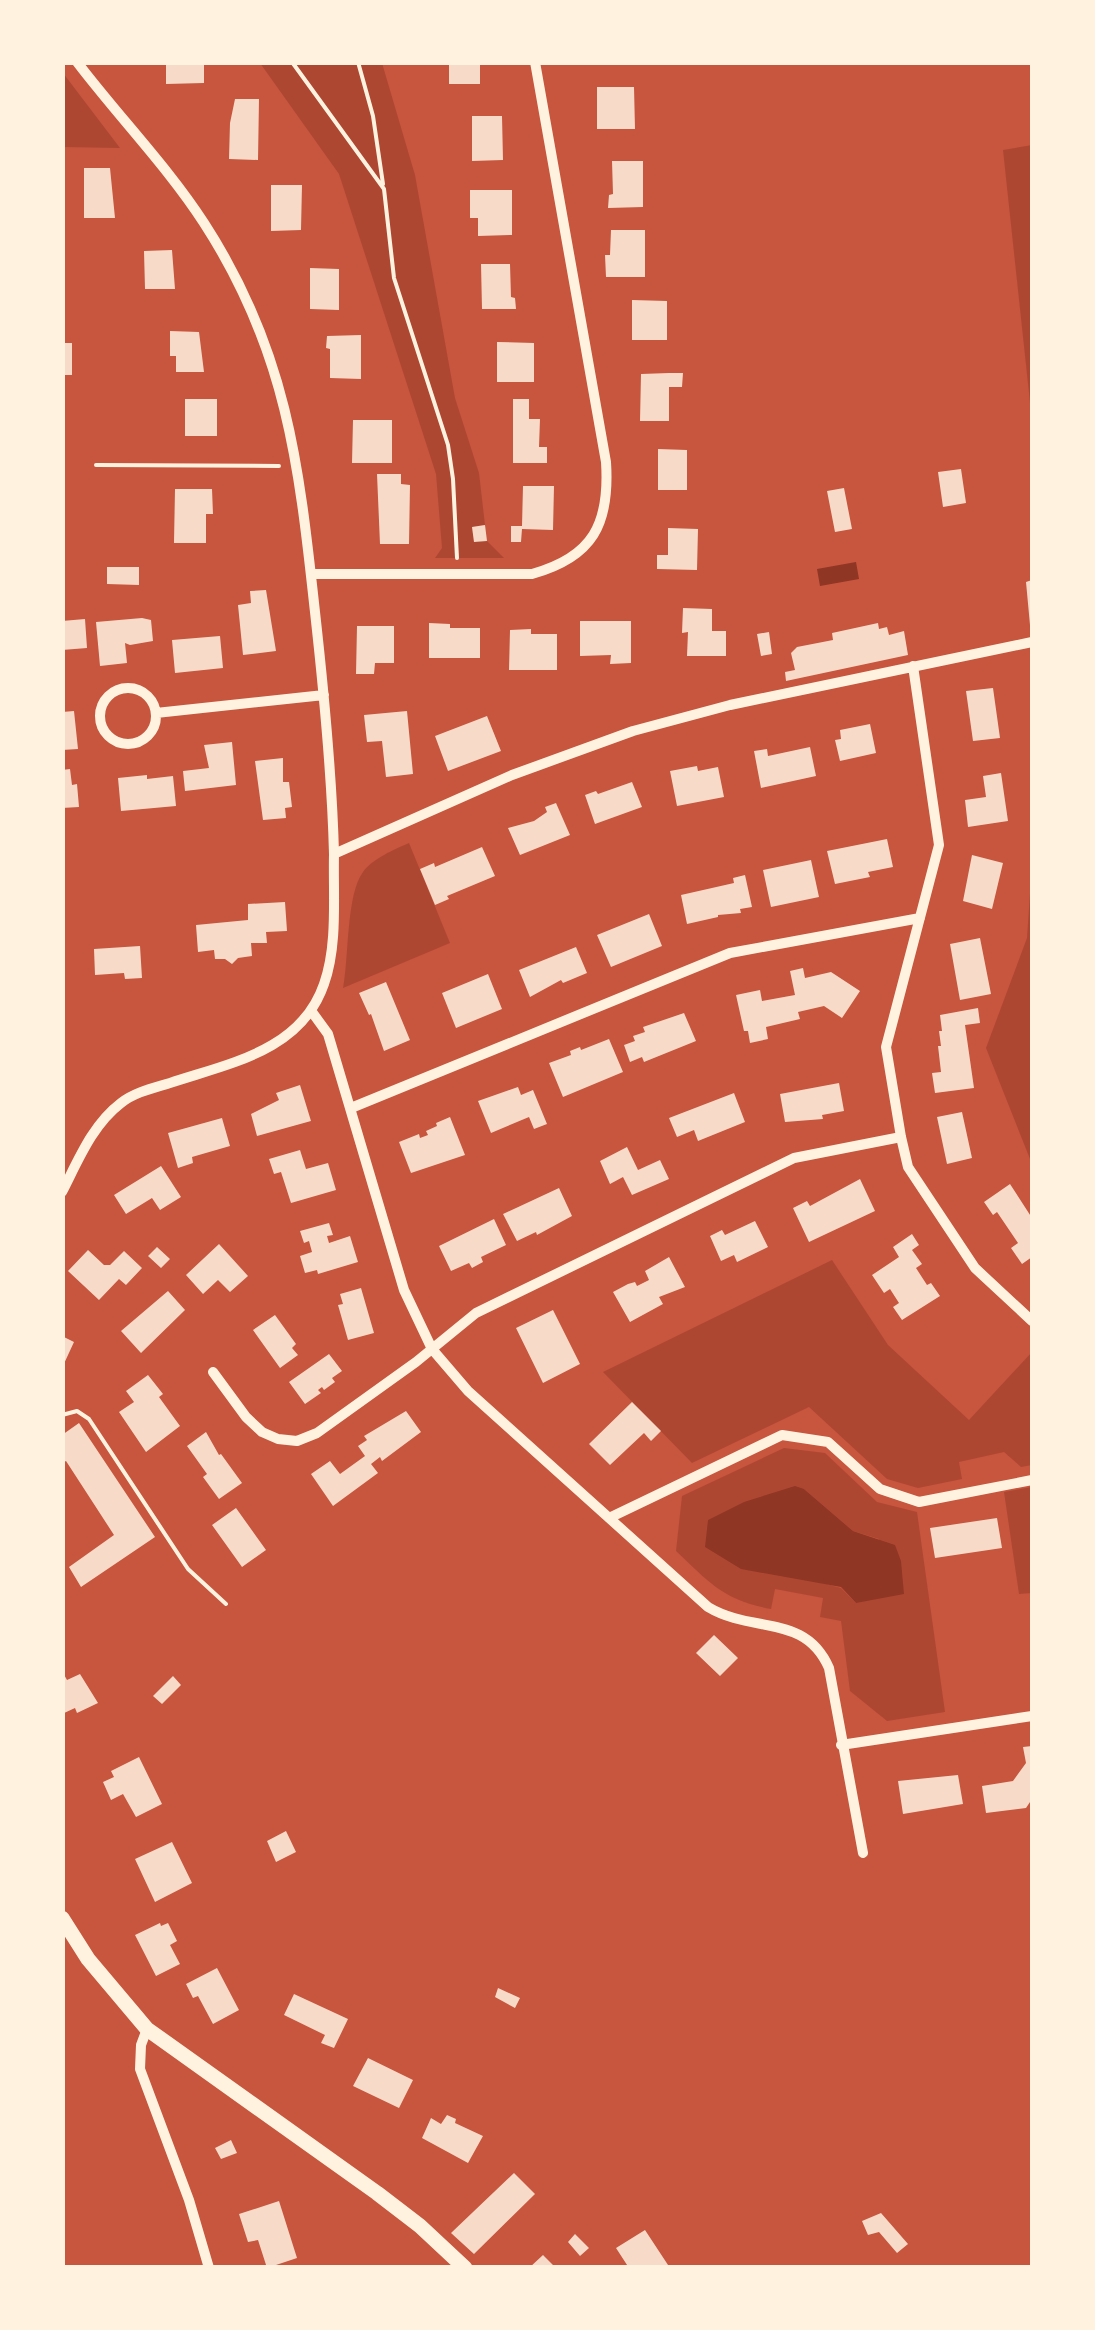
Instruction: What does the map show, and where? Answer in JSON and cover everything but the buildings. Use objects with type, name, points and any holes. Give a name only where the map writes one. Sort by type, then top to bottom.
[{"type":"street","points":[[62,1192],[90,1138],[122,1102],[257,1054],[286,1038],[312,1012],[326,981],[334,854],[332,766],[311,574],[298,466],[278,379],[235,277],[203,222],[77,62]]},
{"type":"street","points":[[311,574],[532,574],[560,566],[585,548],[602,521],[608,493],[606,462],[535,62]]},
{"type":"street","points":[[334,854],[512,776],[633,731],[730,705],[1032,642]]},
{"type":"street","points":[[913,666],[939,845],[886,1047],[901,1137],[908,1167],[976,1268],[1032,1321]]},
{"type":"street","points":[[125,688],[142,692],[156,713],[152,732],[136,743],[117,742],[100,719],[104,702],[125,688]]},
{"type":"street","points":[[156,713],[324,696]]},
{"type":"street","points":[[350,1108],[730,953],[920,918]]},
{"type":"street","points":[[312,1012],[328,1034],[404,1290],[432,1349],[468,1390],[708,1607],[722,1615],[793,1630],[810,1638],[822,1652],[829,1668],[863,1853]]},
{"type":"street","points":[[212,1372],[262,1432],[278,1440],[297,1440],[317,1433],[476,1313],[794,1158],[901,1137]]},
{"type":"street","points":[[609,1518],[782,1436],[828,1442],[880,1489],[918,1502],[1032,1480]]},
{"type":"street","points":[[841,1745],[1032,1716]]},
{"type":"street","points":[[62,1918],[88,1959],[147,2029],[406,2215],[465,2268]]},
{"type":"street","points":[[147,2029],[141,2045],[140,2069],[210,2268]]},
{"type":"path","points":[[292,62],[384,189]]},
{"type":"path","points":[[358,62],[373,116],[394,278],[448,446],[454,479],[458,574]]},
{"type":"path","points":[[96,465],[298,466]]},
{"type":"path","points":[[62,1415],[77,1410],[89,1419],[188,1568],[226,1604]]},
{"type":"shaded area","points":[[260,63],[382,63],[415,175],[455,398],[479,473],[485,525],[472,527],[474,541],[487,541],[504,558],[435,558],[442,548],[436,474],[339,174]]},
{"type":"shaded area","points":[[63,73],[120,148],[63,147]]},
{"type":"shaded area","points":[[1032,145],[1032,421],[1003,150]]},
{"type":"shaded area","points":[[856,562],[859,579],[820,586],[817,569]]},
{"type":"shaded area","points":[[409,843],[450,943],[343,988],[358,882],[372,863]]},
{"type":"shaded area","points":[[1032,864],[1032,1164],[986,1048],[1027,938]]},
{"type":"shaded area","points":[[832,1260],[888,1345],[969,1420],[1032,1352],[1032,1465],[1021,1467],[1004,1452],[959,1462],[962,1479],[918,1488],[887,1479],[809,1407],[692,1463],[603,1372]]},
{"type":"shaded area","points":[[784,1448],[825,1453],[877,1502],[917,1512],[945,1712],[887,1721],[850,1691],[841,1621],[820,1617],[823,1598],[775,1589],[771,1609],[741,1601],[708,1581],[676,1551],[682,1496]],"holes":[[[804,1489],[853,1531],[879,1539],[856,1603],[841,1588],[805,1578]]]},
{"type":"shaded area","points":[[795,1486],[804,1489],[853,1531],[895,1545],[901,1561],[904,1594],[856,1603],[841,1587],[741,1569],[705,1547],[708,1520],[744,1502]]},
{"type":"shaded area","points":[[1032,1487],[1032,1593],[1019,1594],[1004,1492]]}]
